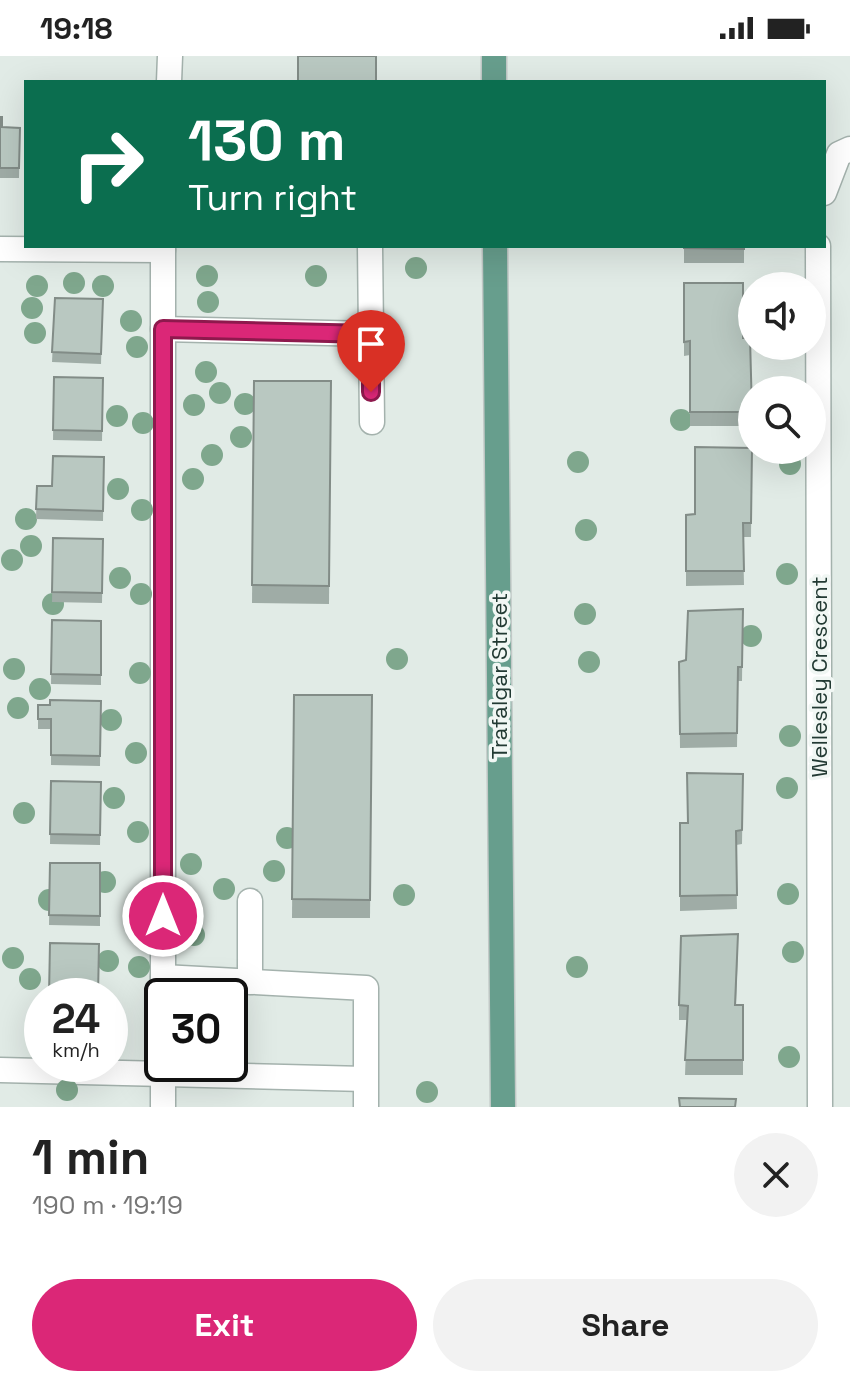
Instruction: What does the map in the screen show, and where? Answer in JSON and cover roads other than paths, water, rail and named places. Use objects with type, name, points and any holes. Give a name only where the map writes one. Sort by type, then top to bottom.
[{"type":"main road","points":[[494,56],[494,80]]},
{"type":"main road","name":"Trafalgar Street","points":[[495,248],[503,1107]]},
{"type":"street","points":[[169,80],[170,56]]},
{"type":"street","points":[[826,188],[839,154],[850,149]]},
{"type":"street","points":[[0,249],[163,248],[163,978]]},
{"type":"street","points":[[370,248],[372,422]]},
{"type":"street","name":"Wellesley Crescent","points":[[818,248],[820,1107]]},
{"type":"street","points":[[163,329],[371,334]]},
{"type":"street","points":[[250,901],[250,982],[366,988],[366,1107]]},
{"type":"street","points":[[0,1070],[144,1068]]},
{"type":"street","points":[[248,1073],[365,1079]]},
{"type":"street","points":[[163,1082],[163,1107]]}]
